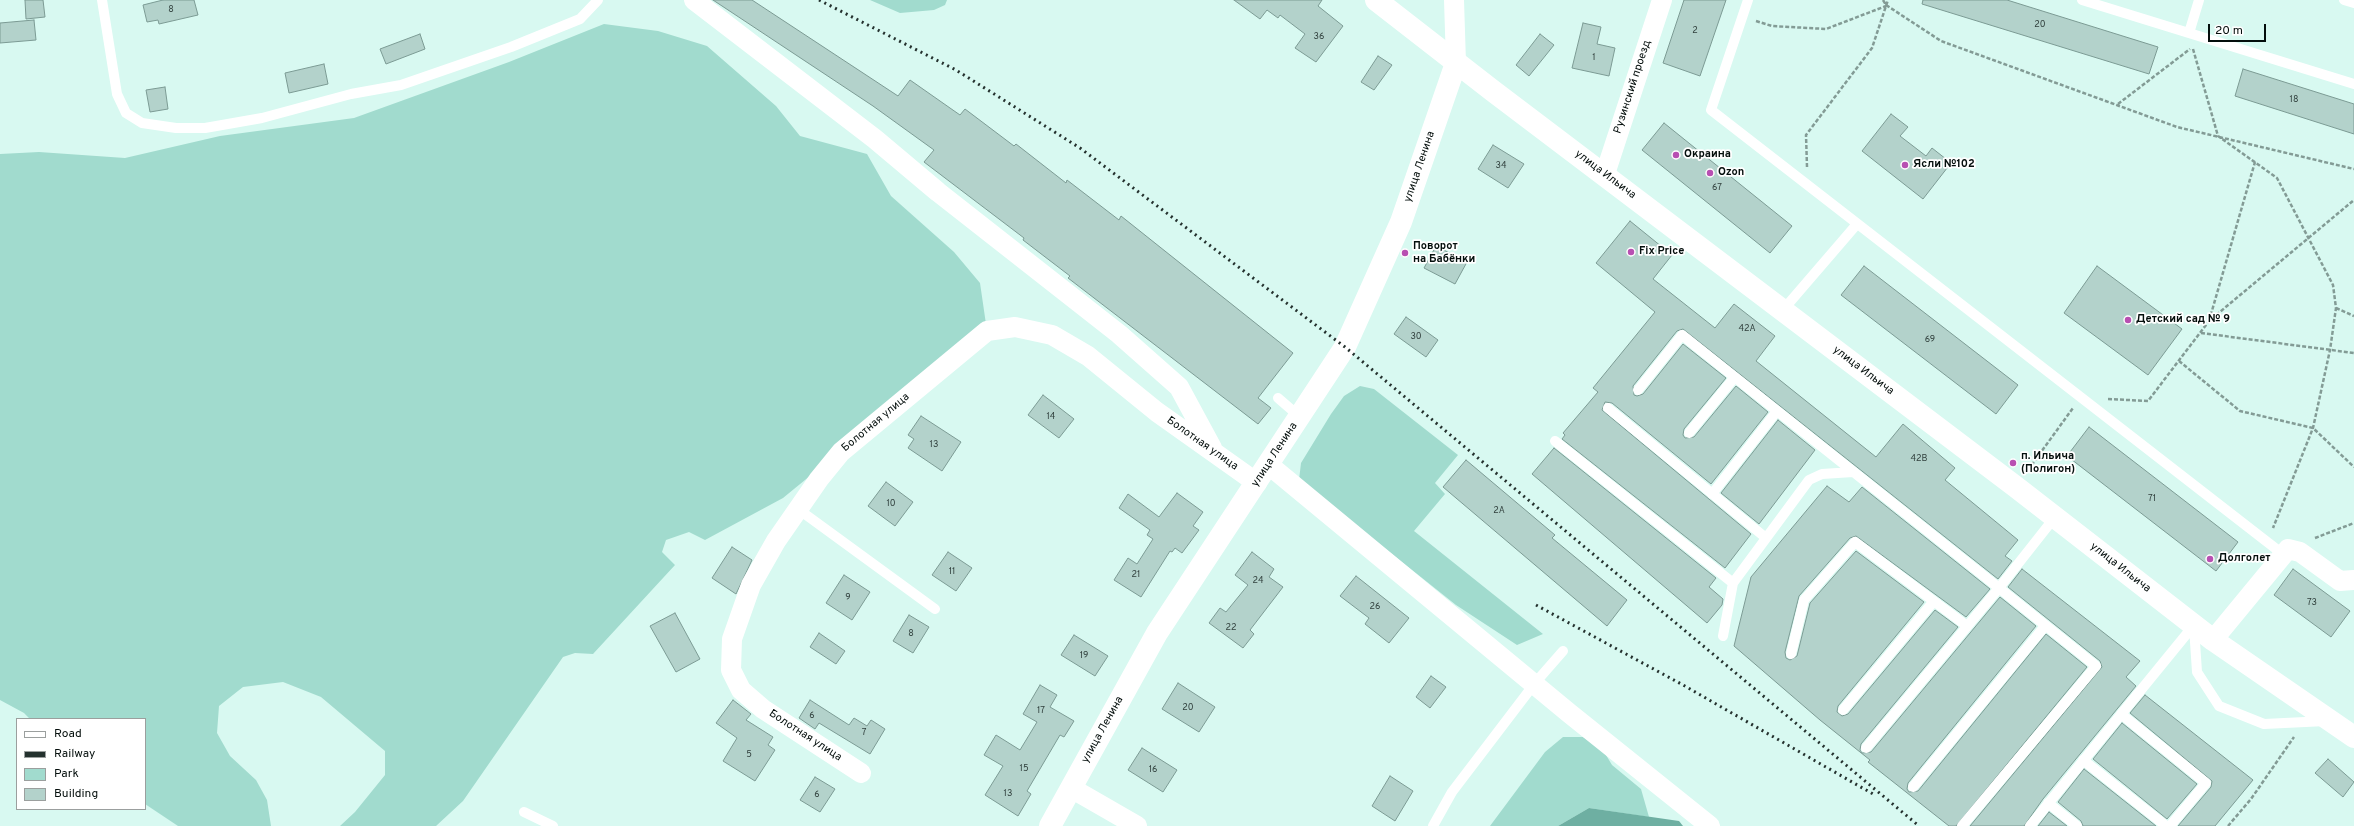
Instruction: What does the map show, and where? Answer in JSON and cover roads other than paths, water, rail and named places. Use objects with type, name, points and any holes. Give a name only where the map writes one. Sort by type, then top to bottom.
[{"type":"main road","name":"улица Ильича","points":[[1376,0],[1456,63],[1605,174],[2016,487],[2213,640],[2354,737]]},
{"type":"main road","name":"улица Ленина","points":[[1050,826],[1157,633],[1269,465],[1345,347],[1395,236],[1456,63]]},
{"type":"street","points":[[694,0],[874,139],[938,192],[1119,334],[1179,387],[1214,452]]},
{"type":"street","points":[[1454,0],[1456,63]]},
{"type":"street","name":"Рузинский проезд","points":[[1605,174],[1662,0]]},
{"type":"street","name":"Болотная улица","points":[[861,773],[763,709],[741,690],[731,670],[732,639],[751,585],[798,509],[841,452],[987,331],[1015,327],[1052,335],[1088,356],[1156,412],[1257,483]]},
{"type":"street","points":[[1269,465],[1710,826]]},
{"type":"street","points":[[2213,640],[2283,556],[2300,552],[2340,581],[2354,580]]},
{"type":"street","points":[[1071,788],[1137,826]]},
{"type":"lane","points":[[102,0],[117,94],[126,113],[142,123],[176,128],[205,128],[262,118],[351,94],[401,85],[511,47],[580,19],[598,0]]},
{"type":"lane","points":[[1748,0],[1711,110],[2267,542],[2283,556]]},
{"type":"lane","points":[[2082,0],[2354,84]]},
{"type":"lane","points":[[2189,33],[2199,0]]},
{"type":"lane","points":[[2344,0],[2354,3]]},
{"type":"lane","points":[[1783,310],[1857,224]]},
{"type":"lane","points":[[1638,390],[1682,335],[2096,666],[1962,826]]},
{"type":"lane","points":[[1689,433],[1734,378]]},
{"type":"lane","points":[[1278,398],[1300,417]]},
{"type":"lane","points":[[1608,408],[1766,538]]},
{"type":"lane","points":[[1712,494],[1776,411]]},
{"type":"lane","points":[[1555,441],[1732,583]]},
{"type":"lane","points":[[1723,636],[1732,583],[1809,480],[1822,474],[1853,472]]},
{"type":"lane","points":[[798,509],[935,609]]},
{"type":"lane","points":[[1866,748],[2055,517]]},
{"type":"lane","points":[[1791,654],[1804,600],[1855,542],[1967,626]]},
{"type":"lane","points":[[1843,710],[1934,601]]},
{"type":"lane","points":[[2030,826],[2194,625]]},
{"type":"lane","points":[[2194,625],[2197,672],[2219,706],[2264,724],[2330,721]]},
{"type":"lane","points":[[1913,787],[2046,626]]},
{"type":"lane","points":[[1434,826],[1452,792],[1535,683],[1563,651]]},
{"type":"lane","points":[[2121,714],[2206,783],[2170,826]]},
{"type":"lane","points":[[2083,760],[2166,826]]},
{"type":"lane","points":[[2048,803],[2077,826]]},
{"type":"lane","points":[[524,812],[553,826]]},
{"type":"railway","points":[[819,0],[956,70],[1080,148],[1345,347],[1919,826]]},
{"type":"railway","points":[[1536,605],[1683,685],[1873,794]]},
{"type":"place","name":"Окраина","points":[[1676,155]]},
{"type":"place","name":"Ясли №102","points":[[1905,165]]},
{"type":"place","name":"Ozon","points":[[1710,173]]},
{"type":"place","name":"Fix Price","points":[[1631,252]]},
{"type":"place","name":"Поворот на Бабёнки","points":[[1405,253]]},
{"type":"place","name":"Детский сад № 9","points":[[2128,320]]},
{"type":"place","name":"п. Ильича (Полигон)","points":[[2013,463]]},
{"type":"place","name":"Долголет","points":[[2210,559]]}]
